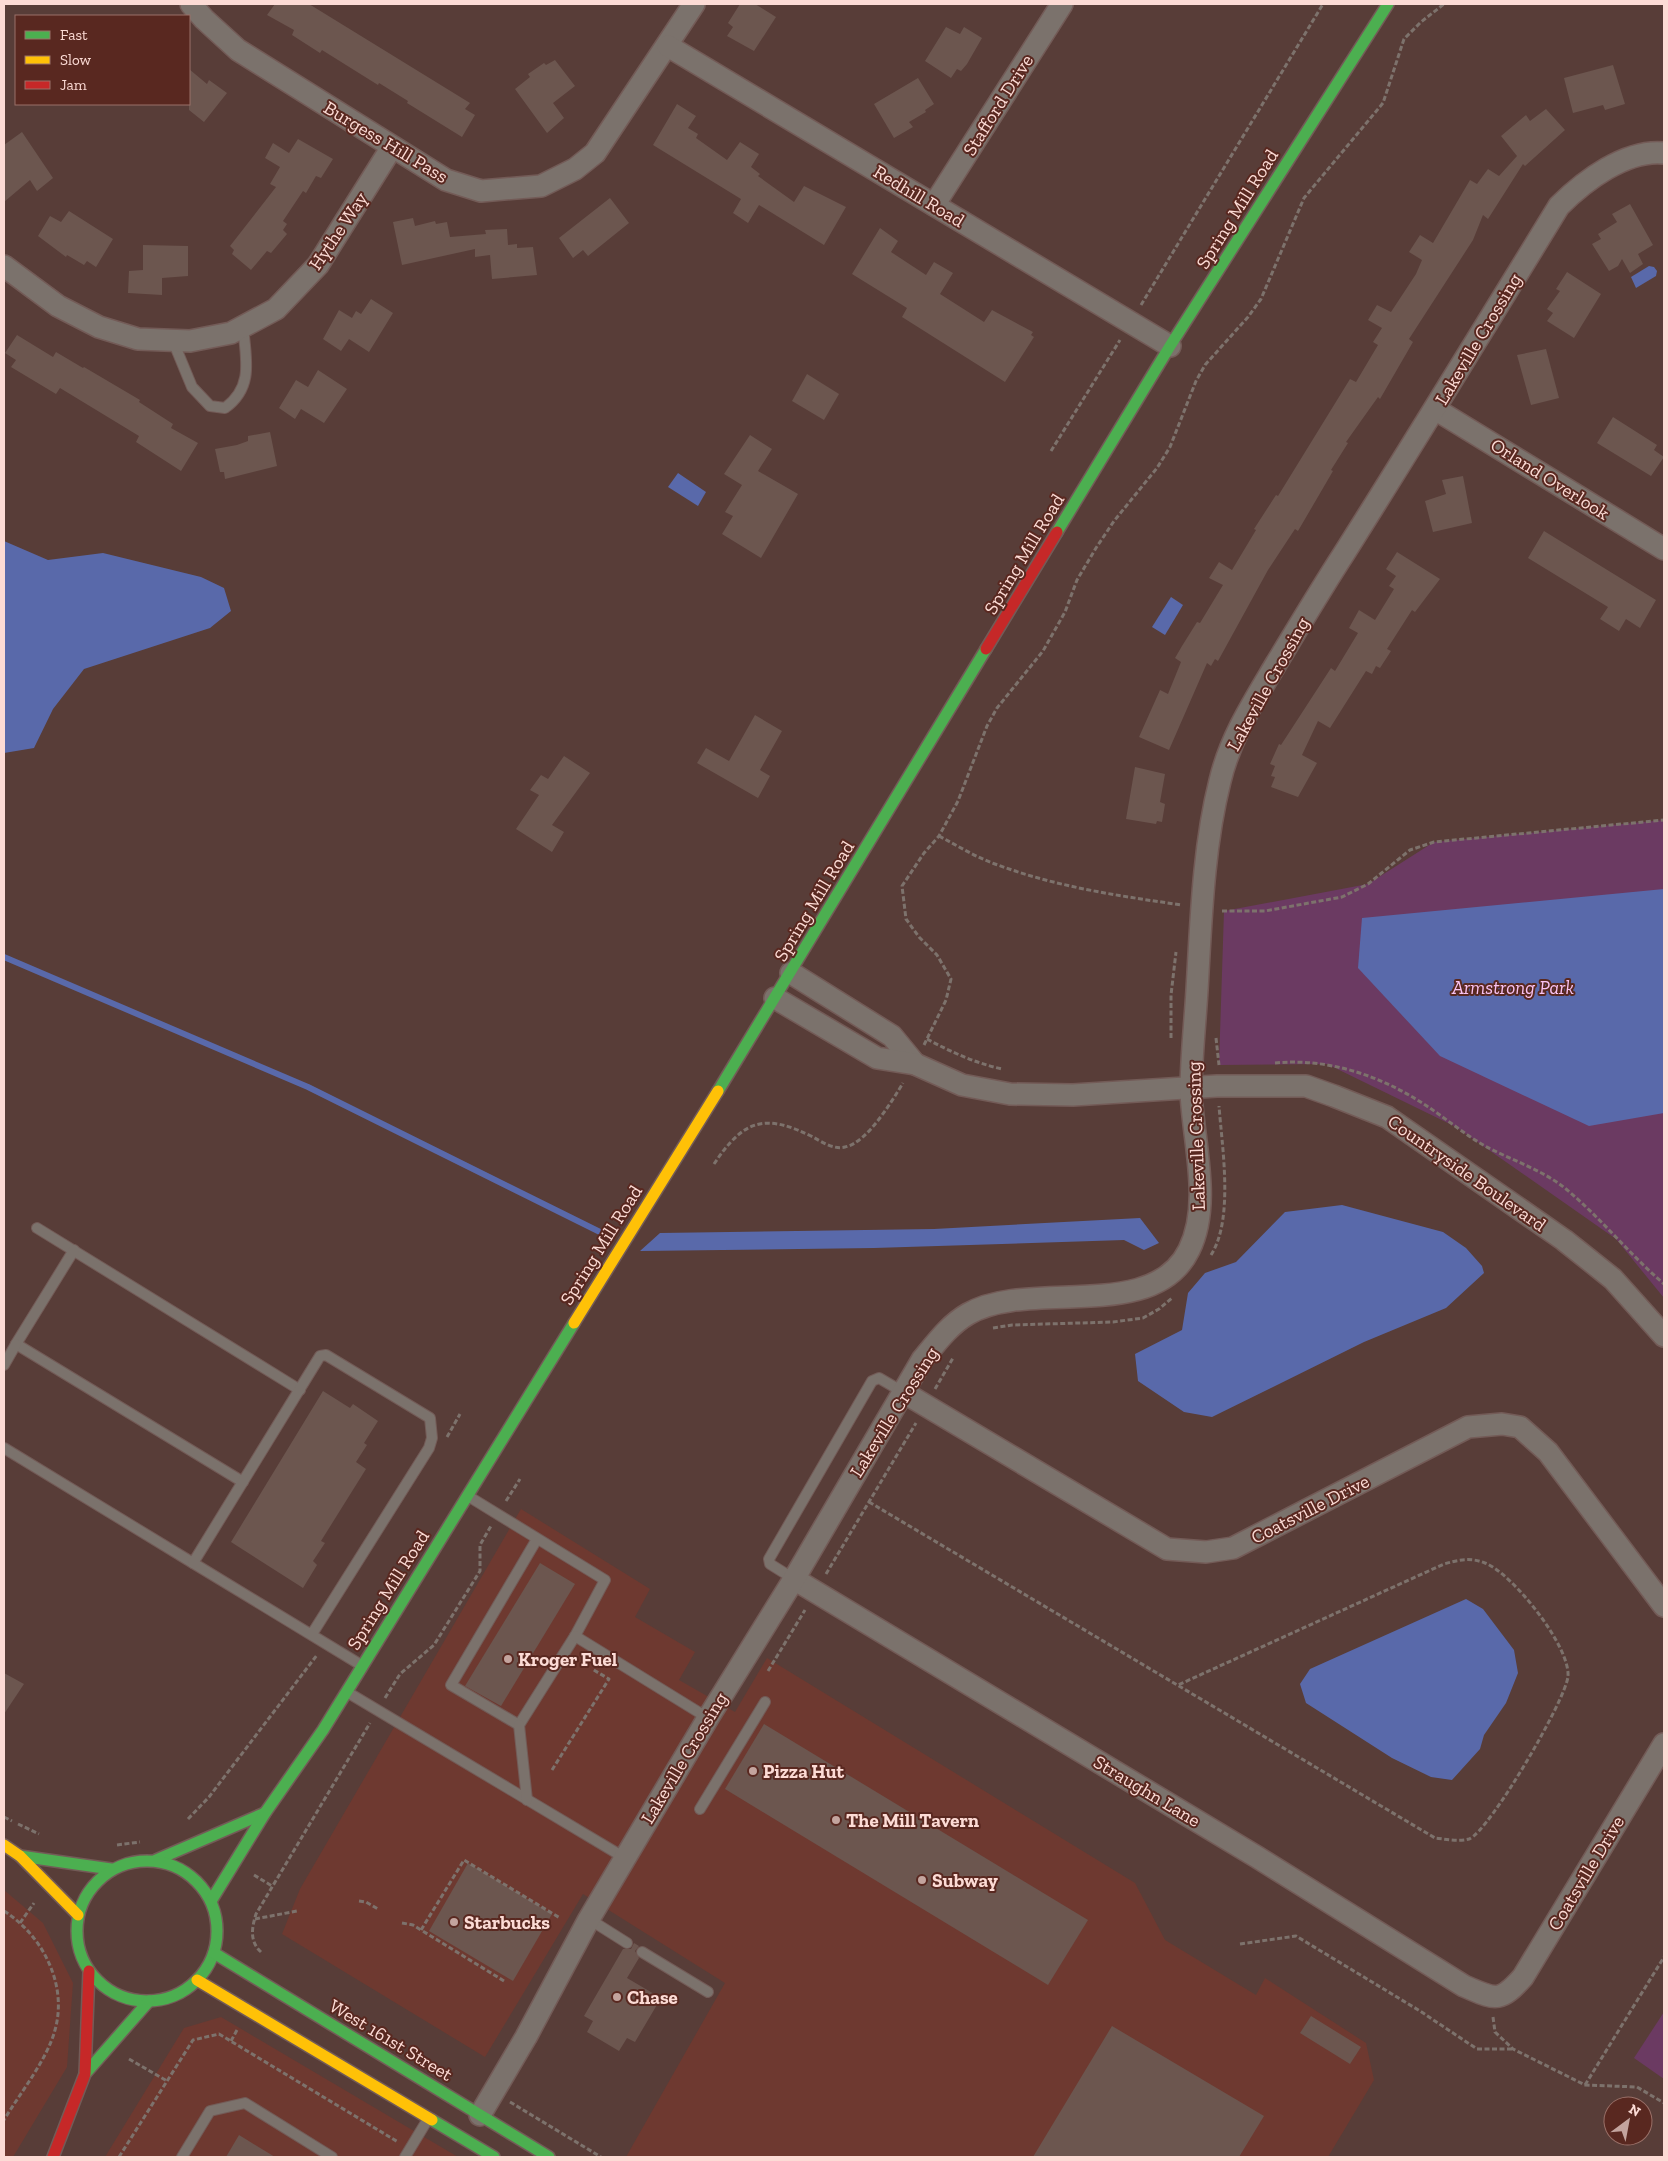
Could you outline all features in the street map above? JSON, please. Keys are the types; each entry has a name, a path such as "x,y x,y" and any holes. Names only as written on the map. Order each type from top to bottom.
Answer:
{"street":[{"name":"Burgess Hill Pass","path":"191,4 204,19 238,50 446,180 481,191 541,186 575,169 594,153 668,46 694,4"},
{"name":"Stafford Drive","path":"934,205 1062,4"},
{"name":"Spring Mill Road","path":"211,1901 265,1813 346,1692 775,998 1170,346 1388,4"},
{"name":"Redhill Road","path":"668,46 1170,346"},
{"name":"Hythe Way","path":"4,266 58,306 99,327 138,339 190,341 231,333 276,309 318,266 392,147"},
{"name":"Lakeville Crossing","path":"480,2115 589,1919 708,1718 794,1578 922,1360 947,1330 970,1313 996,1304 1029,1298 1110,1294 1150,1286 1174,1271 1189,1250 1201,1213 1191,1090 1192,906 1219,782 1241,724 1313,603 1435,409 1559,206 1574,191 1598,173 1630,158 1664,153"},
{"name":"Orland Overlook","path":"1435,409 1664,549"},
{"path":"790,973 892,1036 915,1064"},
{"name":"Countryside Boulevard","path":"775,998 877,1058 915,1064 962,1085 1010,1094 1073,1095 1191,1090 1217,1086 1306,1086 1388,1117 1564,1240 1613,1279 1664,1336"},
{"name":"Coatsville Drive","path":"903,1392 1166,1549 1206,1552 1233,1548 1468,1427 1502,1424 1520,1427 1548,1452 1664,1606"},
{"name":"Straughn Lane","path":"794,1578 1257,1857 1464,1986 1497,1997"},
{"name":"Coatsville Drive","path":"1497,1997 1523,1977 1664,1744"},
{"path":"156,1860 179,1868 198,1882 211,1901 217,1927 214,1952 207,1968 192,1986 172,1997 149,2001 126,1998 105,1988 89,1971 80,1954 76,1935 78,1916 84,1897 96,1882 111,1869 133,1861 156,1860 265,1813"},
{"path":"4,1845 20,1856 78,1916"},
{"path":"20,1856 111,1869"},
{"name":"West 161st Street","path":"214,1952 549,2157"},
{"path":"53,2157 85,2074 89,1971"},
{"path":"197,1980 494,2157"},
{"path":"85,2074 149,2001"}],"lane":[{"path":"172,340 192,387 210,406 225,408 236,400 245,386 246,359 243,327"},
{"path":"37,1228 300,1390"},
{"path":"4,1366 74,1250"},
{"path":"16,1344 243,1482"},
{"path":"193,1563 320,1356 326,1355 430,1418 432,1438 429,1448 312,1634"},
{"path":"794,1578 770,1564 768,1559 852,1415 872,1381 879,1378 903,1392"},
{"path":"4,1448 362,1665"},
{"path":"467,1496 606,1580 575,1636 519,1725 527,1800"},
{"path":"519,1725 452,1685 537,1539"},
{"path":"575,1636 708,1718"},
{"path":"346,1692 625,1858"},
{"path":"700,1810 765,1702"},
{"path":"589,1919 627,1943"},
{"path":"642,1952 708,1992"},
{"path":"182,2157 210,2111 245,2103 332,2157"},
{"path":"405,2157 429,2118"}],"path":[{"path":"1051,452 1323,4"},
{"path":"714,1164 730,1140 755,1125 770,1122 792,1127 829,1146 844,1148 856,1143 870,1130 915,1064 946,1000 951,979 937,955 919,937 906,919 902,886 924,853 939,836 958,801 987,726 997,708 1044,651 1065,612 1077,580 1096,548 1170,448 1196,381 1205,365 1248,317 1261,299 1304,198 1383,104 1404,39 1421,22 1444,4"},
{"path":"939,836 995,864 1033,877 1085,890 1224,911 1265,911 1342,897 1368,884 1410,850 1434,842 1664,820"},
{"path":"1180,914 1192,906"},
{"path":"1170,1043 1176,950"},
{"path":"927,1039 968,1059 1007,1070"},
{"path":"1269,1064 1298,1061 1327,1064 1374,1078 1418,1100 1485,1146 1564,1187 1586,1205 1637,1261 1664,1284"},
{"path":"1210,1257 1220,1232 1225,1205 1217,1086 1214,1070 1218,1065 1225,1067"},
{"path":"984,1331 1012,1324 1113,1322 1142,1318 1159,1309 1177,1294"},
{"path":"768,1671 954,1355"},
{"path":"446,1440 460,1414"},
{"path":"263,1954 254,1941 252,1927 263,1900 400,1674 434,1645 480,1571 480,1545 520,1479"},
{"path":"869,1502 1434,1838 1469,1839 1482,1829 1497,1810 1563,1697 1568,1674 1563,1652 1537,1614 1509,1580 1486,1563 1461,1559 1444,1564 1178,1685"},
{"path":"185,1823 209,1797 310,1665 325,1642"},
{"path":"552,1770 609,1679 592,1669"},
{"path":"4,1817 40,1834"},
{"path":"116,1845 143,1841"},
{"path":"421,1930 464,1860 560,1918"},
{"path":"359,1901 366,1902 378,1909"},
{"path":"4,1911 26,1928 41,1946 52,1969 58,2010 56,2029 46,2052 4,2120"},
{"path":"255,1919 297,1911"},
{"path":"402,1923 413,1925 504,1981"},
{"path":"1240,1944 1296,1936 1420,2011 1477,2049 1512,2048"},
{"path":"1585,2085 1664,1957"},
{"path":"1497,1997 1495,2032 1512,2048 1585,2085 1637,2086 1664,2103"},
{"path":"493,2093 602,2157"}],"shaded area":[{"path":"521,1509 650,1589 635,1617 695,1652 679,1680 735,1712 767,1658 1135,1883 1165,1940 1256,1995 1265,1978 1366,2043 1374,2080 1328,2157 626,2157 725,1983 583,1894 485,2057 282,1934 300,1889"},
{"path":"4,1890 43,1923 73,1983 67,2067 13,2157 4,2157"},
{"path":"221,2017 458,2157 105,2157 184,2028"}],"green space":[{"name":"Armstrong Park","path":"1664,820 1664,1298 1616,1239 1456,1127 1327,1064 1219,1065 1224,911 1368,884 1434,842"},
{"path":"1664,2012 1664,2079 1634,2058"}],"water":[{"path":"1649,266 1654,267 1657,271 1656,276 1636,288 1631,277"},
{"path":"678,473 706,492 698,506 668,487"},
{"path":"4,541 48,560 103,553 201,577 224,588 231,611 210,628 84,669 53,709 34,748 4,753"},
{"path":"1171,597 1183,605 1165,635 1152,627"},
{"path":"1664,889 1664,1113 1589,1126 1440,1056 1358,968 1362,918"},
{"path":"1342,1205 1443,1232 1466,1248 1482,1266 1484,1273 1446,1308 1364,1342 1212,1417 1184,1412 1138,1381 1135,1354 1182,1330 1188,1293 1205,1273 1236,1262 1285,1212"},
{"path":"1140,1218 1159,1243 1144,1250 1124,1240 874,1248 640,1251 660,1233 934,1229"},
{"path":"1466,1599 1483,1609 1514,1650 1518,1673 1506,1703 1484,1735 1480,1749 1452,1780 1431,1777 1392,1758 1306,1703 1300,1684 1310,1669"}],"building":[{"path":"275,4 309,4 470,103 465,109 475,115 462,137 379,83 378,85 322,50 320,53 292,35 294,30 267,15"},
{"path":"740,4 755,4 776,17 754,51 727,36 733,27 728,23"},
{"path":"946,27 960,34 964,27 982,38 967,64 961,71 957,69 951,78 925,61"},
{"path":"555,60 575,86 553,103 564,118 547,133 515,89 530,77 528,74 544,63 546,65"},
{"path":"1613,65 1625,104 1605,110 1603,105 1573,113 1564,78"},
{"path":"190,70 207,84 209,80 227,93 204,122 189,110"},
{"path":"918,78 934,104 925,110 926,112 909,122 913,127 894,138 874,104"},
{"path":"677,104 696,116 688,128 698,134 696,138 727,160 740,142 759,154 751,167 760,174 758,176 794,202 804,186 846,207 824,245 759,205 748,223 733,213 741,199 653,145"},
{"path":"1546,109 1565,130 1525,166 1523,164 1488,219 1483,215 1473,240 1409,339 1413,342 1380,399 1378,397 1346,442 1348,443 1331,470 1333,471 1298,531 1295,529 1268,570 1218,661 1215,659 1211,666 1207,663 1169,750 1139,737 1160,690 1168,694 1181,662 1175,658 1197,622 1200,623 1223,585 1209,578 1219,562 1232,570 1256,530 1254,529 1276,495 1278,496 1350,379 1356,382 1378,345 1373,342 1382,328 1368,320 1377,305 1391,312 1416,274 1422,260 1409,252 1420,235 1433,243 1470,180 1477,184 1488,169 1499,176 1517,156 1501,136 1526,115 1530,121"},
{"path":"22,132 53,178 37,191 30,180 4,202 4,145"},
{"path":"298,139 333,159 321,178 316,176 306,193 303,191 283,221 287,224 283,230 287,234 271,253 267,251 251,270 232,254 234,250 230,246 276,187 270,184 280,167 265,158 273,143 289,153"},
{"path":"610,198 629,223 588,256 583,250 573,258 559,238"},
{"path":"1630,204 1653,245 1638,254 1643,264 1630,273 1622,259 1618,266 1609,271 1592,244 1601,239 1598,234 1617,222 1612,214"},
{"path":"69,211 113,239 96,267 87,261 84,265 67,255 66,257 38,236 50,216 61,222"},
{"path":"413,218 415,226 435,221 436,224 447,222 450,237 486,234 485,230 507,229 508,245 517,244 517,248 533,247 537,275 492,279 490,255 475,257 475,249 402,265 393,222"},
{"path":"880,228 898,241 891,252 926,275 934,262 953,273 940,294 984,322 992,310 1033,332 1031,335 1034,337 1005,382 902,317 907,308 852,274"},
{"path":"143,245 188,246 188,276 162,278 162,295 128,293 129,271 143,270"},
{"path":"1567,272 1601,294 1574,338 1547,321 1553,313 1547,309 1560,291 1556,289"},
{"path":"371,299 393,313 369,352 349,339 341,351 323,339 339,310 352,318 356,311 361,314"},
{"path":"17,335 53,357 56,352 140,400 139,402 173,424 171,428 198,443 181,471 136,442 139,436 60,388 56,394 11,367 16,360 5,353"},
{"path":"1546,349 1559,398 1531,405 1517,355"},
{"path":"318,370 347,389 324,423 301,409 295,419 279,408 296,380 308,387"},
{"path":"807,374 839,394 824,420 792,401"},
{"path":"1613,417 1657,445 1654,450 1664,457 1651,476 1597,443"},
{"path":"270,432 277,466 225,479 224,472 220,472 215,449 248,441 248,436"},
{"path":"750,435 772,449 758,471 798,494 761,558 722,534 733,516 725,512 742,485 724,474"},
{"path":"1463,476 1472,523 1433,532 1425,501 1446,494 1442,480"},
{"path":"1544,531 1656,600 1640,628 1626,619 1619,631 1600,619 1608,607 1528,558"},
{"path":"1397,552 1440,579 1415,612 1412,610 1387,649 1391,651 1380,668 1376,666 1372,674 1366,671 1330,728 1318,721 1302,755 1317,763 1298,797 1271,787 1275,777 1271,776 1275,766 1270,764 1279,744 1281,745 1331,668 1335,671 1358,633 1349,628 1359,610 1375,620 1394,589 1389,586 1396,576 1386,569"},
{"path":"755,715 782,731 760,770 770,776 758,798 697,763 706,748 729,761"},
{"path":"564,756 590,773 552,825 564,832 552,852 516,829 539,795 530,790 541,775 548,779"},
{"path":"1135,767 1165,774 1160,802 1165,804 1162,822 1157,821 1156,824 1126,819"},
{"path":"323,1391 350,1408 353,1404 378,1421 364,1443 367,1445 356,1462 366,1469 321,1541 325,1543 313,1561 317,1565 303,1588 231,1542"},
{"path":"540,1563 575,1584 501,1706 465,1686"},
{"path":"4,1673 24,1684 4,1714"},
{"path":"764,1724 1088,1920 1048,1985 725,1789"},
{"path":"468,1863 552,1914 513,1981 429,1931"},
{"path":"634,1943 639,1946 635,1951 639,1958 627,1978 661,1998 635,2042 627,2038 619,2051 587,2032 593,2021 584,2016 623,1949 631,1949"},
{"path":"1311,2016 1361,2047 1350,2064 1300,2033"},
{"path":"1112,2026 1264,2116 1239,2157 1033,2157"},
{"path":"239,2135 275,2157 226,2157"}],"waterway":[{"path":"4,957 308,1087 600,1232"}],"traffic: fast":[{"path":"1057,532 1170,346 1388,4"},
{"path":"718,1091 986,649"},
{"path":"211,1901 265,1813 323,1730 574,1323"},
{"path":"156,1860 265,1813"},
{"path":"20,1856 111,1869"},
{"path":"147,1861 161,1862 174,1866 197,1881 212,1904 216,1917 217,1931 216,1945 212,1958 197,1981 174,1996 161,2000 147,2001 133,2000 120,1996 97,1981 82,1958 78,1945 77,1931 78,1917 82,1904 97,1881 120,1866 133,1862 147,1861"},
{"path":"214,1953 549,2157"},
{"path":"85,2074 149,2001"},
{"path":"432,2120 494,2157"}],"traffic: slow":[{"path":"574,1323 718,1091"},
{"path":"4,1845 20,1856 78,1915"},
{"path":"197,1980 432,2120"}],"traffic: jam":[{"path":"986,649 1057,532"},
{"path":"53,2157 85,2074 89,1971"}],"place":[{"name":"Kroger Fuel","path":"508,1659"},
{"name":"Pizza Hut","path":"753,1771"},
{"name":"The Mill Tavern","path":"836,1820"},
{"name":"Subway","path":"922,1880"},
{"name":"Starbucks","path":"454,1922"},
{"name":"Chase","path":"617,1997"}]}
